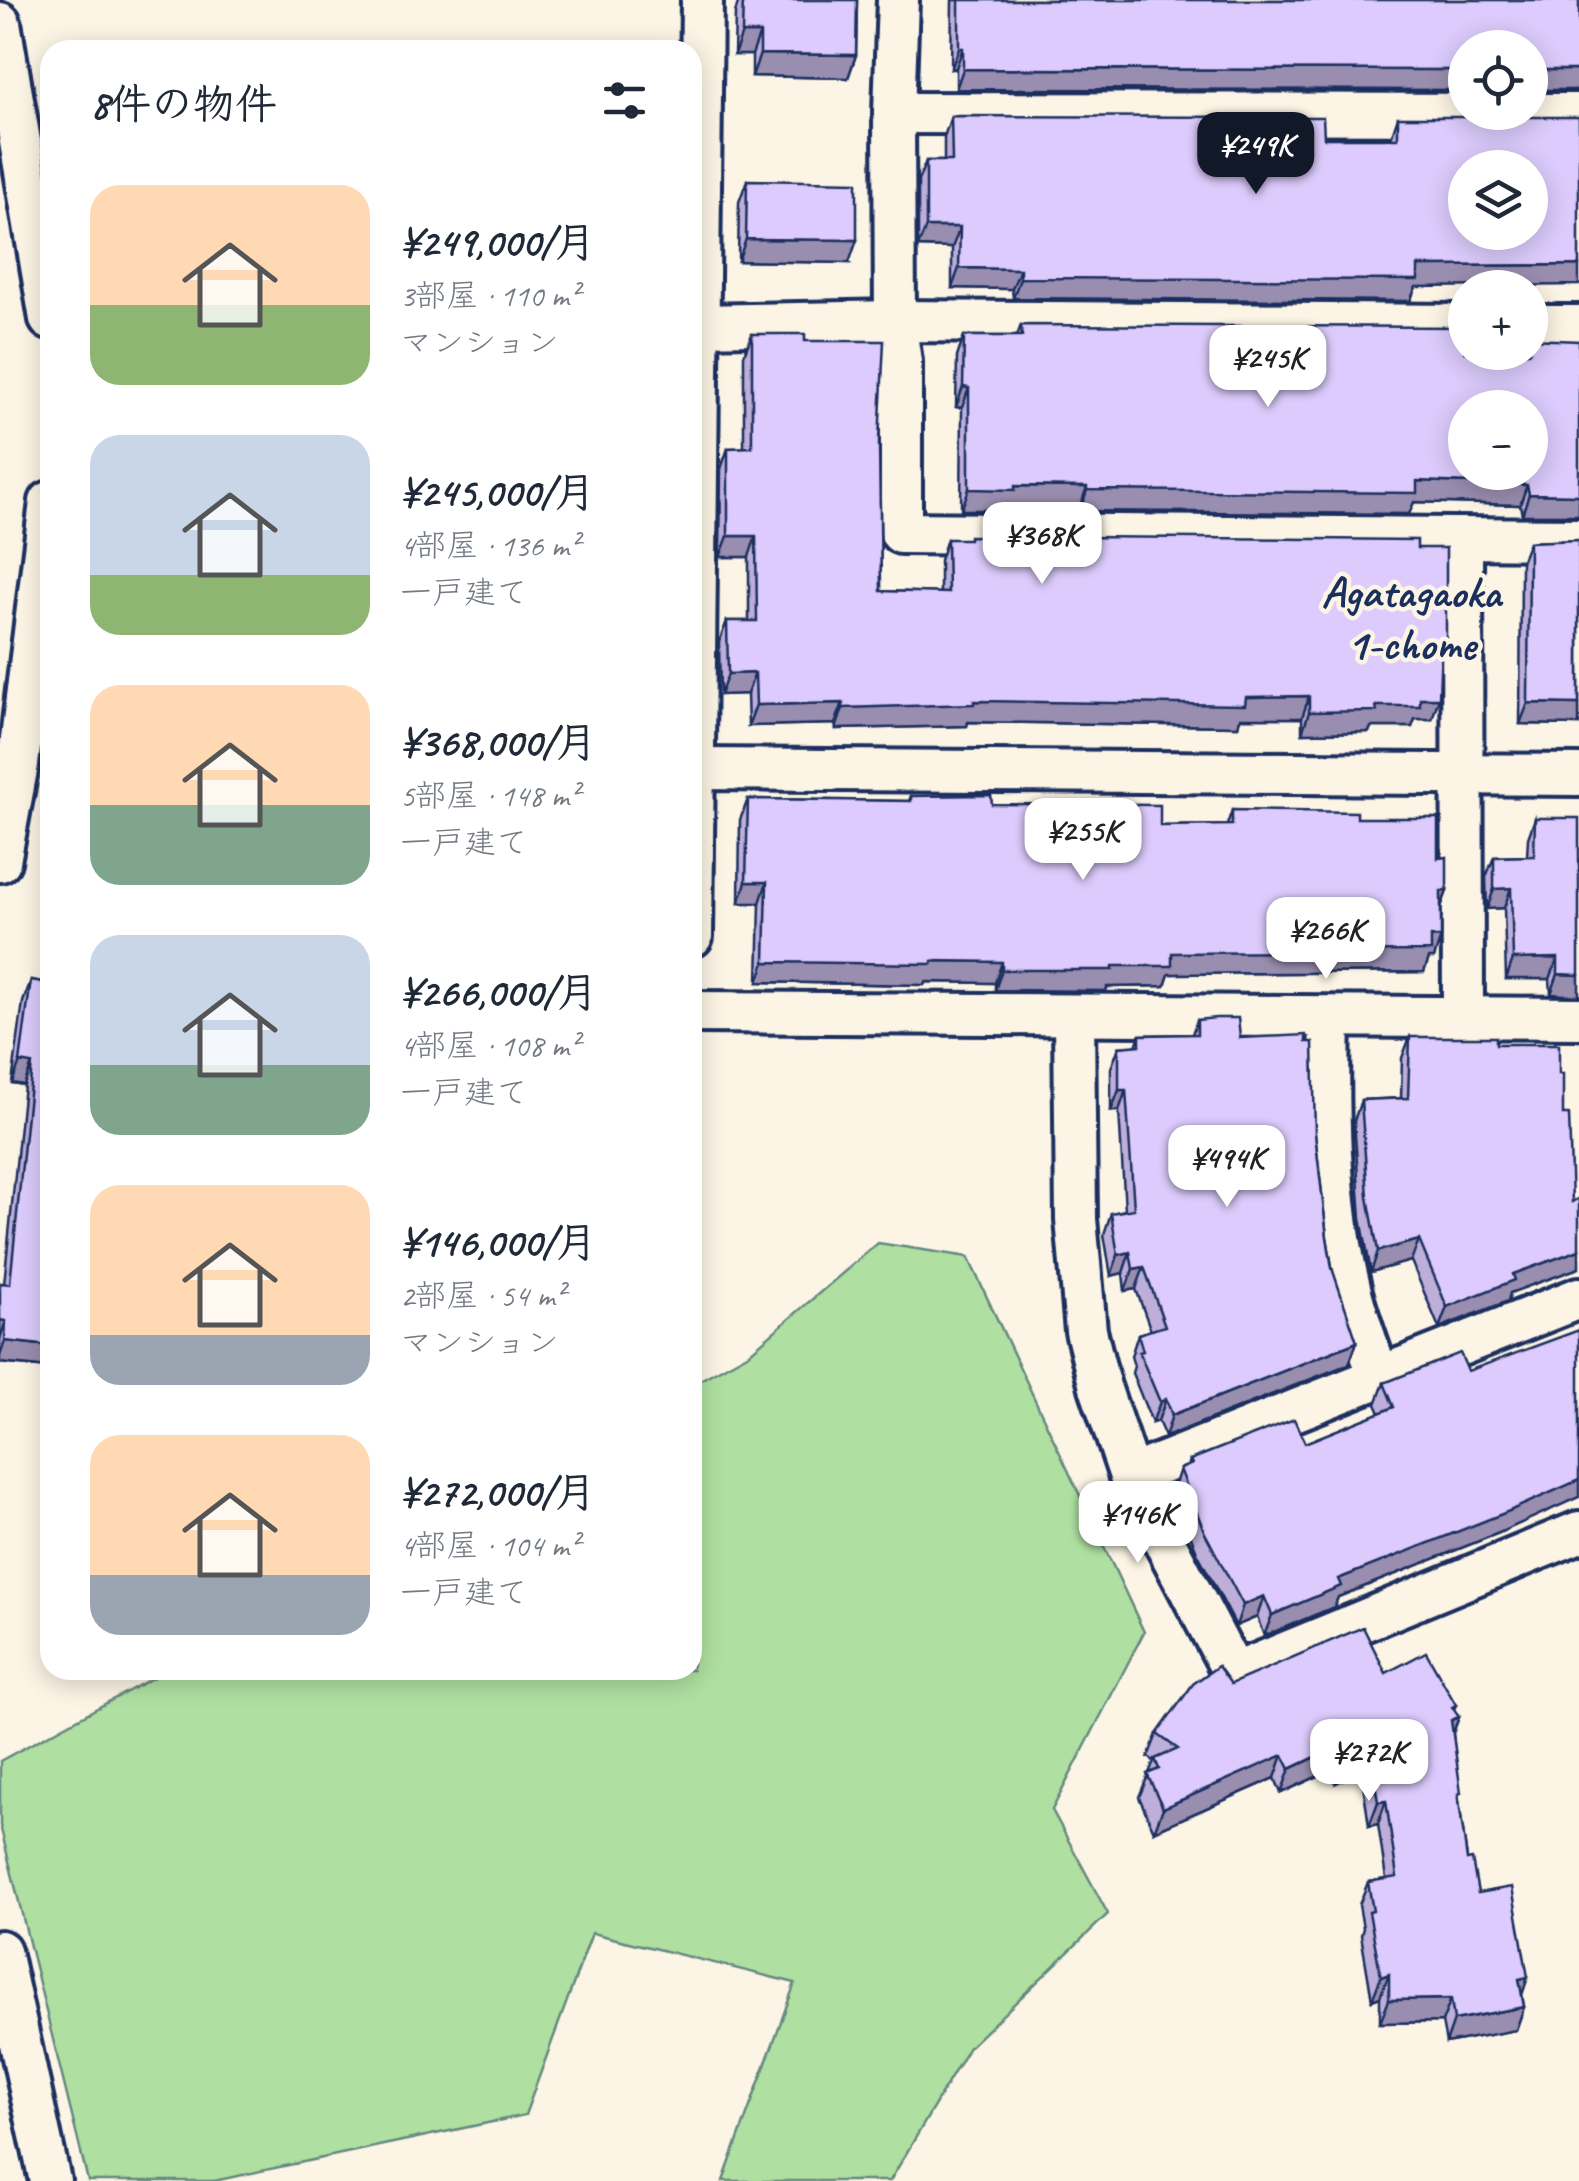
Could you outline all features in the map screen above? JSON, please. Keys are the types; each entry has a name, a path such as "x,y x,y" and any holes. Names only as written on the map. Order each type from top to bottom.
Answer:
{"street":[{"path":"702,0 702,40"},
{"path":"898,0 895,321 902,362 901,533 1579,539"},
{"path":"0,23 40,260"},
{"path":"894,113 1579,114"},
{"path":"702,326 895,321 1448,325"},
{"path":"1548,326 1579,326"},
{"path":"1462,538 1464,1018"},
{"path":"0,861 34,764 40,666"},
{"path":"702,770 1579,774"},
{"path":"702,1012 1579,1018"},
{"path":"1074,1017 1076,1220 1086,1331 1130,1476 1234,1674 1579,1532"},
{"path":"1330,1017 1329,1107 1337,1223 1350,1290 1379,1377"},
{"path":"1130,1476 1579,1298"},
{"path":"0,1951 50,2181"}],"green space":[{"path":"878,1243 968,1257 1144,1632 1052,1810 1108,1914 969,2047 890,2181 723,2181 795,1983 592,1933 525,2115 214,2181 88,2181 0,1825 0,1761 149,1680 702,1680 702,1379 749,1353"}],"building":[{"path":"743,0 857,0 856,55 760,54 760,33 742,33"},
{"path":"959,0 1579,0 1579,70 1548,70 1548,30 1448,30 1448,70 963,69 963,48 959,48"},
{"path":"951,116 1323,117 1324,138 1398,138 1398,117 1448,117 1448,130 1548,130 1548,117 1579,117 1579,265 1418,266 1418,280 1020,278 1020,269 959,268 960,227 926,227 926,161 952,161"},
{"path":"747,180 857,182 857,240 746,239"},
{"path":"1021,325 1448,327 1448,370 1548,370 1548,340 1579,341 1579,495 1529,494 1528,490 1548,490 1548,390 1448,390 1448,482 1417,481 1417,493 1015,486 1015,490 969,489 969,388 963,387 964,336 1022,336"},
{"path":"752,334 805,334 805,341 884,341 879,441 881,591 948,593 947,539 969,536 1015,537 1015,552 1087,554 1087,537 1417,540 1417,548 1446,548 1446,645 1441,645 1439,698 1420,698 1420,706 1376,706 1377,711 1309,712 1309,696 1246,697 1245,705 974,701 843,708 843,703 756,705 755,673 728,674 727,621 757,621 756,536 728,536 728,448 752,447"},
{"path":"1579,540 1579,704 1528,703 1529,542"},
{"path":"991,795 992,804 1160,805 1160,826 1232,825 1232,810 1357,812 1357,818 1438,818 1438,858 1447,857 1447,891 1441,891 1441,937 1431,937 1431,951 1172,953 1172,966 1113,966 1113,970 1002,970 1002,962 765,962 767,882 746,882 748,799 911,801 911,796"},
{"path":"1535,818 1579,818 1579,975 1558,974 1558,958 1513,959 1511,888 1494,889 1494,857 1534,856"},
{"path":"31,980 40,982 40,1345 5,1341 6,1321 0,1320 0,1283 10,1284 32,1064 20,1062"},
{"path":"1238,1018 1240,1038 1306,1035 1306,1042 1313,1042 1315,1134 1327,1237 1332,1268 1357,1342 1172,1415 1166,1399 1160,1402 1139,1352 1143,1351 1138,1334 1165,1326 1144,1267 1133,1269 1130,1252 1118,1255 1111,1213 1134,1209 1126,1090 1119,1090 1119,1047 1140,1045 1140,1035 1197,1034 1197,1020"},
{"path":"1410,1037 1496,1037 1496,1044 1559,1044 1563,1115 1569,1115 1572,1202 1579,1198 1579,1250 1513,1274 1515,1280 1447,1307 1419,1240 1378,1251 1368,1197 1361,1100 1408,1098"},
{"path":"1579,1330 1579,1480 1338,1579 1341,1586 1272,1615 1264,1596 1243,1605 1204,1531 1180,1469 1192,1464 1190,1460 1294,1419 1305,1443 1394,1407 1384,1383 1460,1353 1468,1371"},
{"path":"1363,1627 1386,1673 1426,1652 1456,1705 1452,1707 1459,1717 1451,1720 1467,1860 1472,1859 1478,1893 1512,1887 1528,1977 1519,1979 1524,2007 1454,2020 1451,1999 1389,2000 1389,1974 1381,1977 1369,1912 1373,1911 1368,1882 1397,1877 1386,1801 1378,1802 1369,1747 1344,1760 1337,1747 1290,1769 1283,1755 1163,1808 1147,1774 1159,1769 1155,1759 1178,1749 1157,1734 1193,1684 1218,1666 1231,1684"}],"district":[{"name":"Agatagaoka 1-chome","path":"1411,617"}]}
